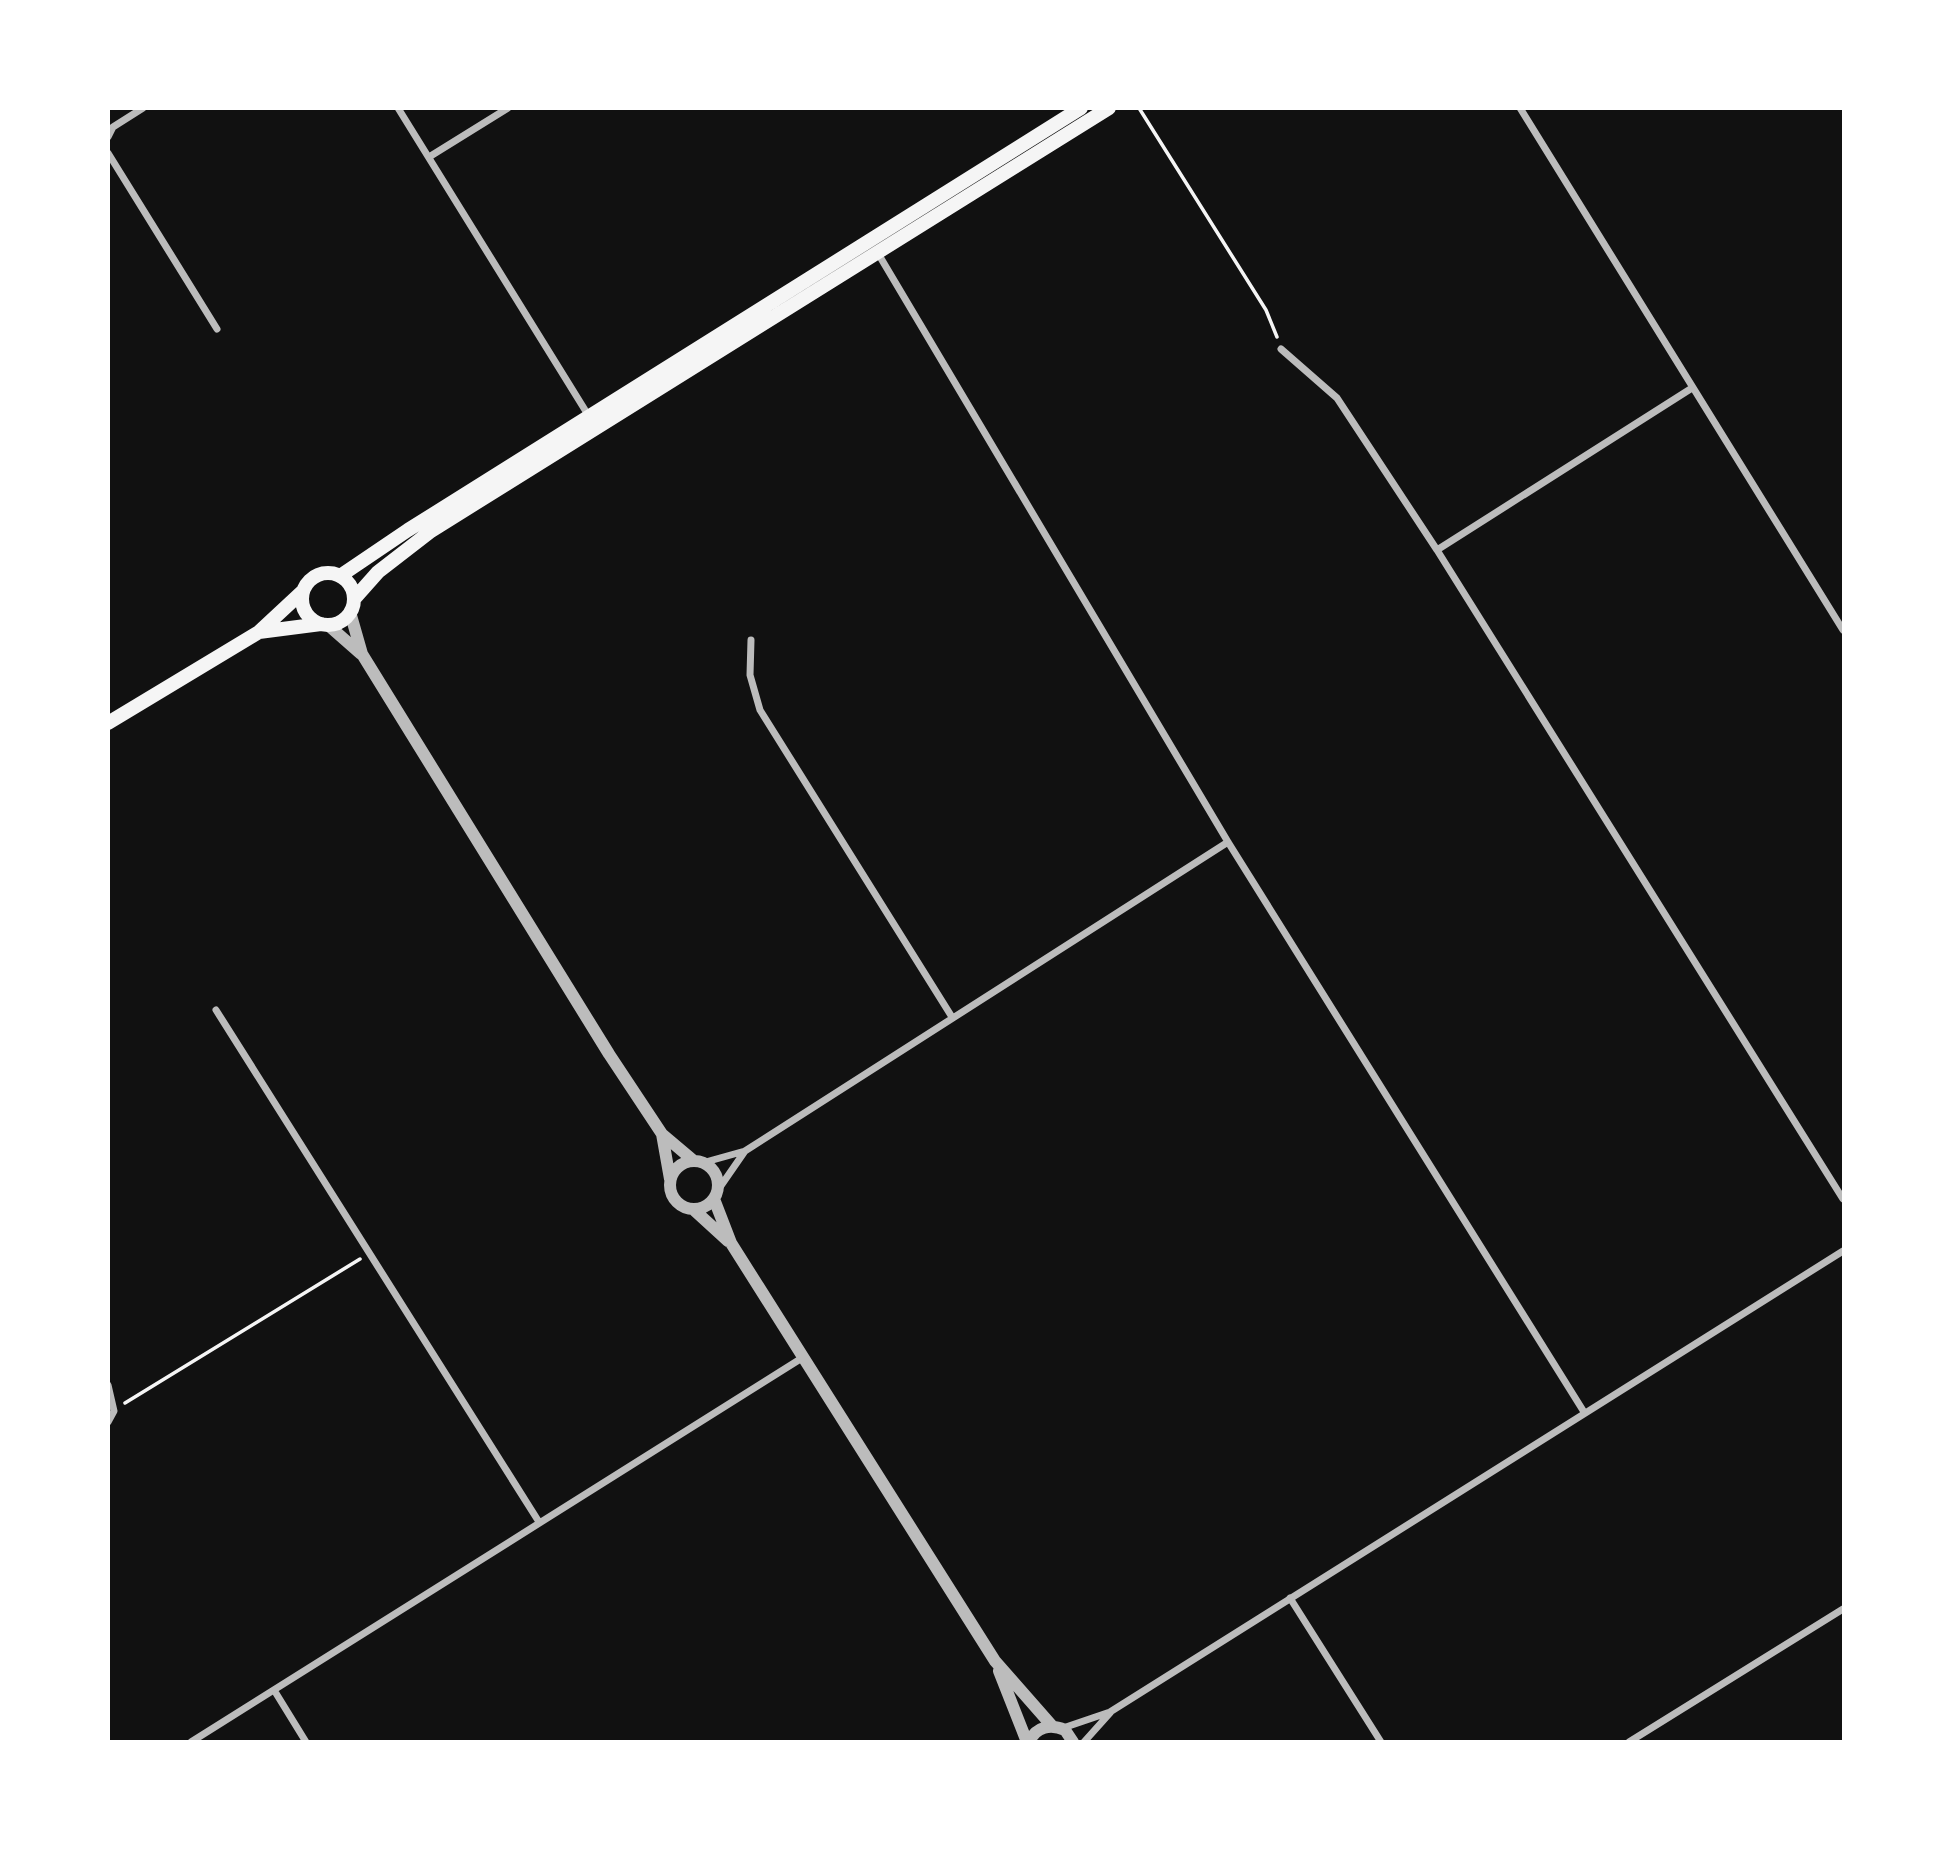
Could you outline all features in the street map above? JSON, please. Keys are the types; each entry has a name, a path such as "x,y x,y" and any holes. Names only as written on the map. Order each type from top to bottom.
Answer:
{"main road":[{"path":"874,247 1081,108"},
{"path":"108,723 259,632 317,575 340,576 408,530 592,422 874,247 1109,108"},
{"path":"259,632 341,621 378,572 431,530 592,422"},
{"path":"340,576 350,586 352,605"},
{"path":"302,592 303,608 307,615 324,625"}],"street":[{"path":"108,137 113,127 143,108"},
{"path":"398,108 592,422"},
{"path":"429,157 508,108"},
{"path":"1520,108 1843,630"},
{"path":"108,153 217,329"},
{"path":"874,247 1228,842 1584,1412"},
{"path":"1281,349 1338,398 1437,551 1843,1199"},
{"path":"1437,551 1692,388"},
{"path":"352,605 362,654 662,1134 714,1171 716,1194 731,1243 995,1661 1028,1741 1039,1730 1057,1728 1110,1713"},
{"path":"324,625 362,654"},
{"path":"751,640 750,675 760,710 952,1017"},
{"path":"670,1180 681,1164 745,1151 1228,842"},
{"path":"216,1010 539,1522"},
{"path":"662,1134 673,1198 680,1205 692,1209 731,1243"},
{"path":"692,1209 708,1205 745,1151"},
{"path":"1084,1741 1110,1713 1843,1251"},
{"path":"191,1741 802,1358"},
{"path":"108,1385 114,1410 108,1422"},
{"path":"1290,1598 1381,1741"},
{"path":"1629,1741 1843,1609"},
{"path":"995,1661 1057,1728 1073,1741"},
{"path":"274,1690 306,1741"}],"path":[{"path":"1139,108 1266,310 1281,349"},
{"path":"114,1410 371,1252"}]}
